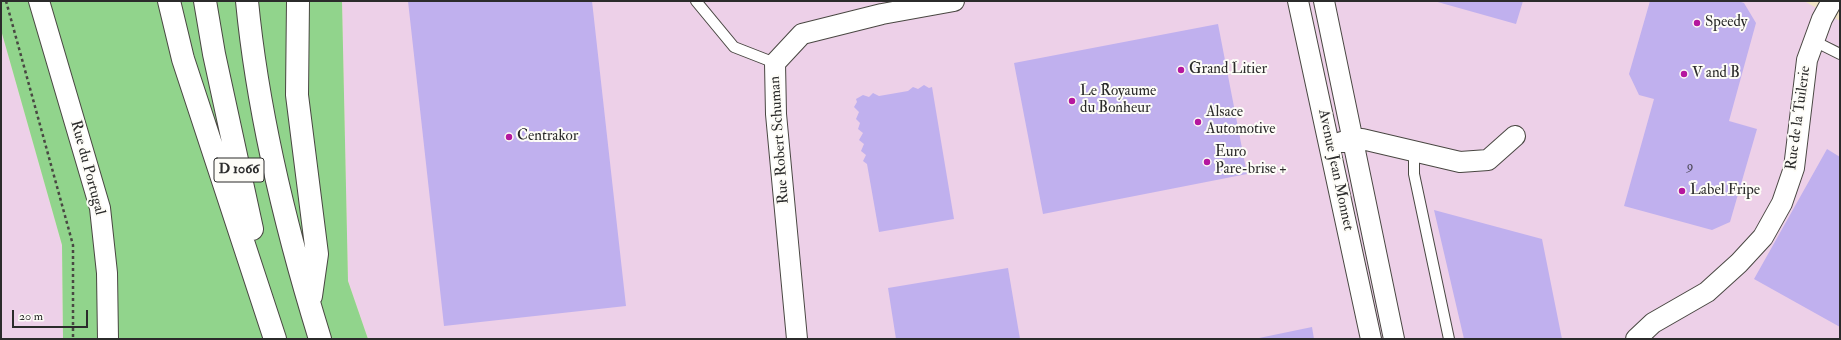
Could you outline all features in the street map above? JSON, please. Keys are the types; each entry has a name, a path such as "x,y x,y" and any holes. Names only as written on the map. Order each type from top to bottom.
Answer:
{"highway":[{"path":"169,1 183,60 276,339"},
{"name":"D 1066","path":"205,1 214,54 276,339"},
{"name":"D 1066","path":"247,1 251,42 278,188 320,339"},
{"path":"298,1 297,95 317,254 310,306"}],"street":[{"name":"Rue du Portugal","path":"39,1 100,208 107,273 108,339"},
{"name":"Rue Robert Schuman","path":"797,339 776,114 774,63 802,34 882,14 954,1"},
{"name":"Avenue Jean Monnet","path":"1298,1 1371,339"},
{"name":"Avenue Jean Monnet","path":"1324,1 1394,339"},
{"name":"Rue de la Tuilerie","path":"1636,339 1653,322 1707,292 1739,263 1762,237 1782,203 1794,168 1807,60 1822,19 1832,1"},
{"path":"1330,144 1362,139 1460,162 1488,160 1515,136"}],"lane":[{"path":"696,1 734,47 774,63"},
{"path":"1814,41 1840,54"},
{"path":"1414,151 1414,174 1449,339"}],"path":[{"path":"6,1 73,244 73,339"}],"shaded area":[{"path":"342,1 1804,1 1840,21 1840,339 368,339 348,281"},
{"path":"1,30 62,245 63,339 1,339"}],"green space":[{"path":"1,1 342,1 348,281 368,339 63,339 62,245 1,30"}],"building":[{"path":"408,1 592,1 626,306 444,326"},
{"path":"1434,1 1523,1 1516,24"},
{"path":"1650,1 1738,1 1744,3 1756,23 1729,121 1757,129 1730,222 1712,230 1624,206 1654,99 1639,95 1629,74"},
{"path":"1218,24 1247,174 1043,214 1014,63"},
{"path":"924,85 929,88 932,87 954,219 879,232 867,164 863,161 866,155 861,151 864,144 859,140 863,133 858,129 860,123 856,119 859,112 854,107 857,102 856,99 863,95 869,97 873,93 879,96 908,91 913,87 918,89"},
{"path":"1827,149 1840,157 1840,327 1754,279"},
{"path":"1434,210 1542,239 1562,339 1464,339"},
{"path":"1008,268 1020,339 896,339 888,288"},
{"path":"1312,327 1314,339 1259,339 1259,338"}],"place":[{"name":"Speedy","path":"1697,23"},
{"name":"Grand Litier","path":"1181,70"},
{"name":"V and B","path":"1684,74"},
{"name":"Le Royaume du Bonheur","path":"1072,101"},
{"name":"Alsace Automotive","path":"1198,122"},
{"name":"Centrakor","path":"509,137"},
{"name":"Euro Pare-brise +","path":"1207,162"},
{"name":"Label Fripe","path":"1682,191"}]}
